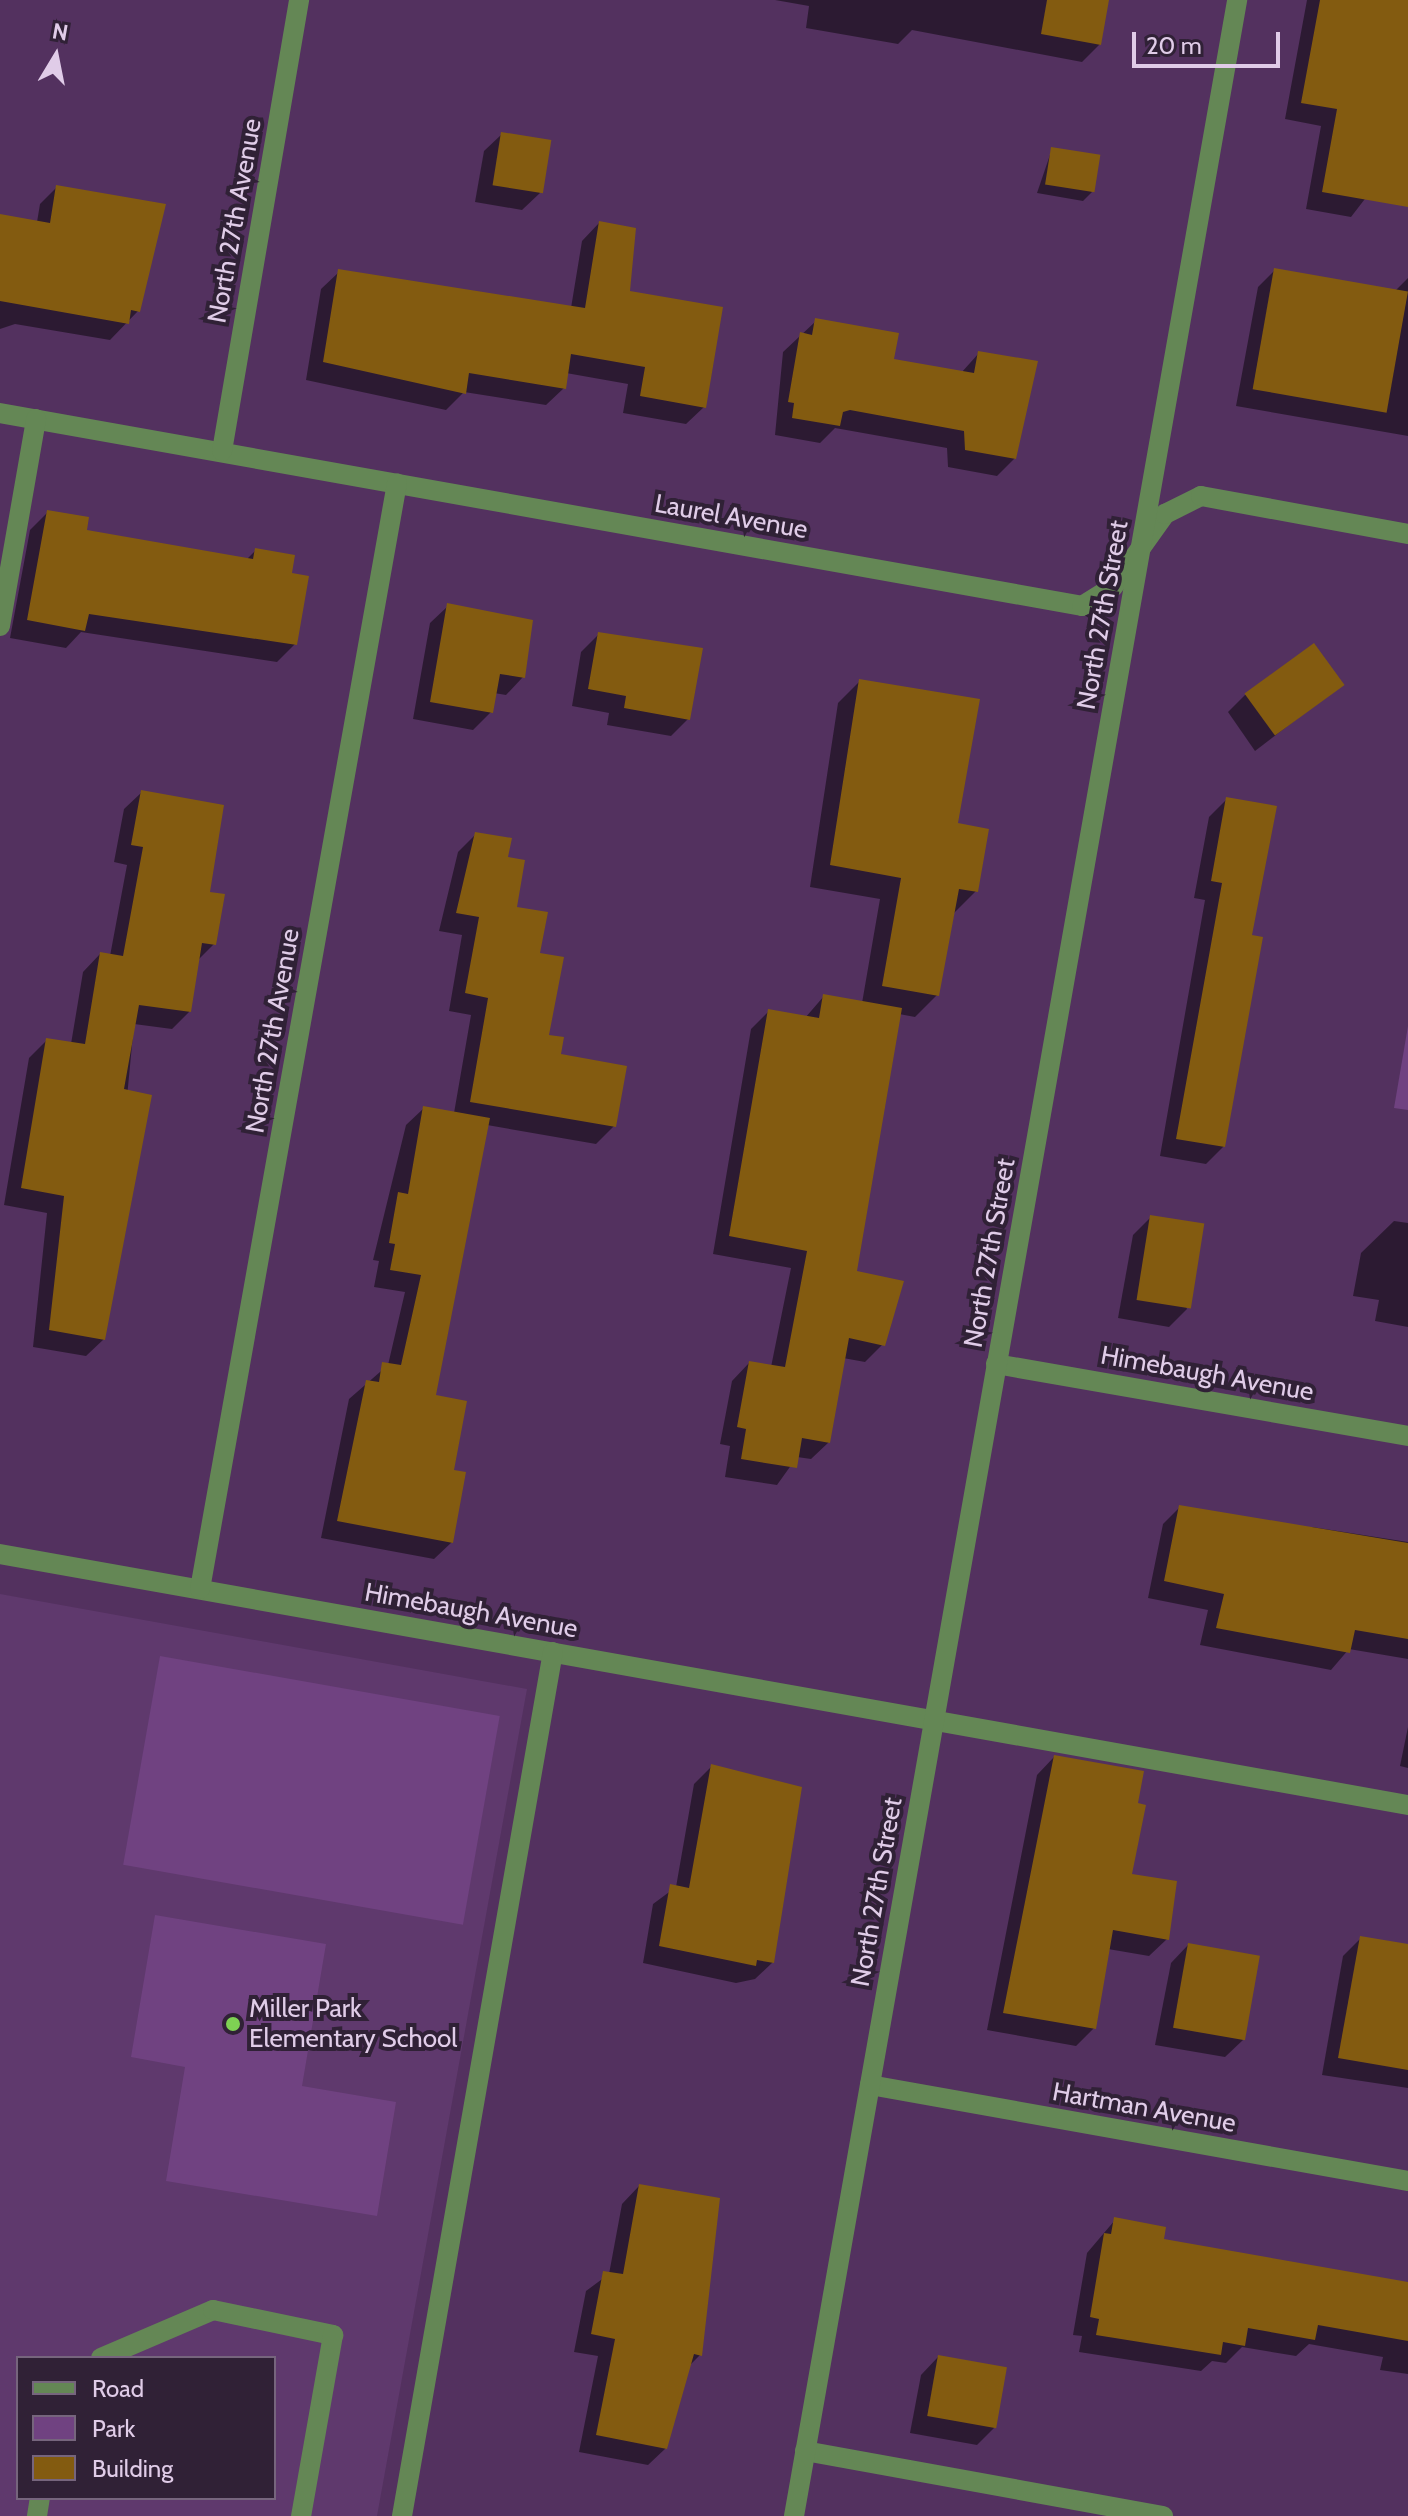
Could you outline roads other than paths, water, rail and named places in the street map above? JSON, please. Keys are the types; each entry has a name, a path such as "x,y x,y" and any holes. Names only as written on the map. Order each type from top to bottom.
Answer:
{"street":[{"name":"North 27th Avenue","path":"222,451 299,0"},
{"name":"North 27th Street","path":"794,2516 1237,0"},
{"name":"Laurel Avenue","path":"0,413 1082,606 1113,587 1165,514 1201,496 1408,534"},
{"path":"0,626 36,419"},
{"name":"North 27th Avenue","path":"200,1589 397,483"},
{"name":"Himebaugh Avenue","path":"996,1364 1408,1436"},
{"name":"Himebaugh Avenue","path":"0,1554 1408,1805"},
{"path":"402,2516 553,1652"},
{"name":"Hartman Avenue","path":"870,2085 1408,2181"},
{"path":"104,2355 213,2310 333,2335 301,2516"},
{"path":"805,2451 1163,2516"}],"place":[{"name":"Miller Park Elementary School","path":"233,2024"}]}
